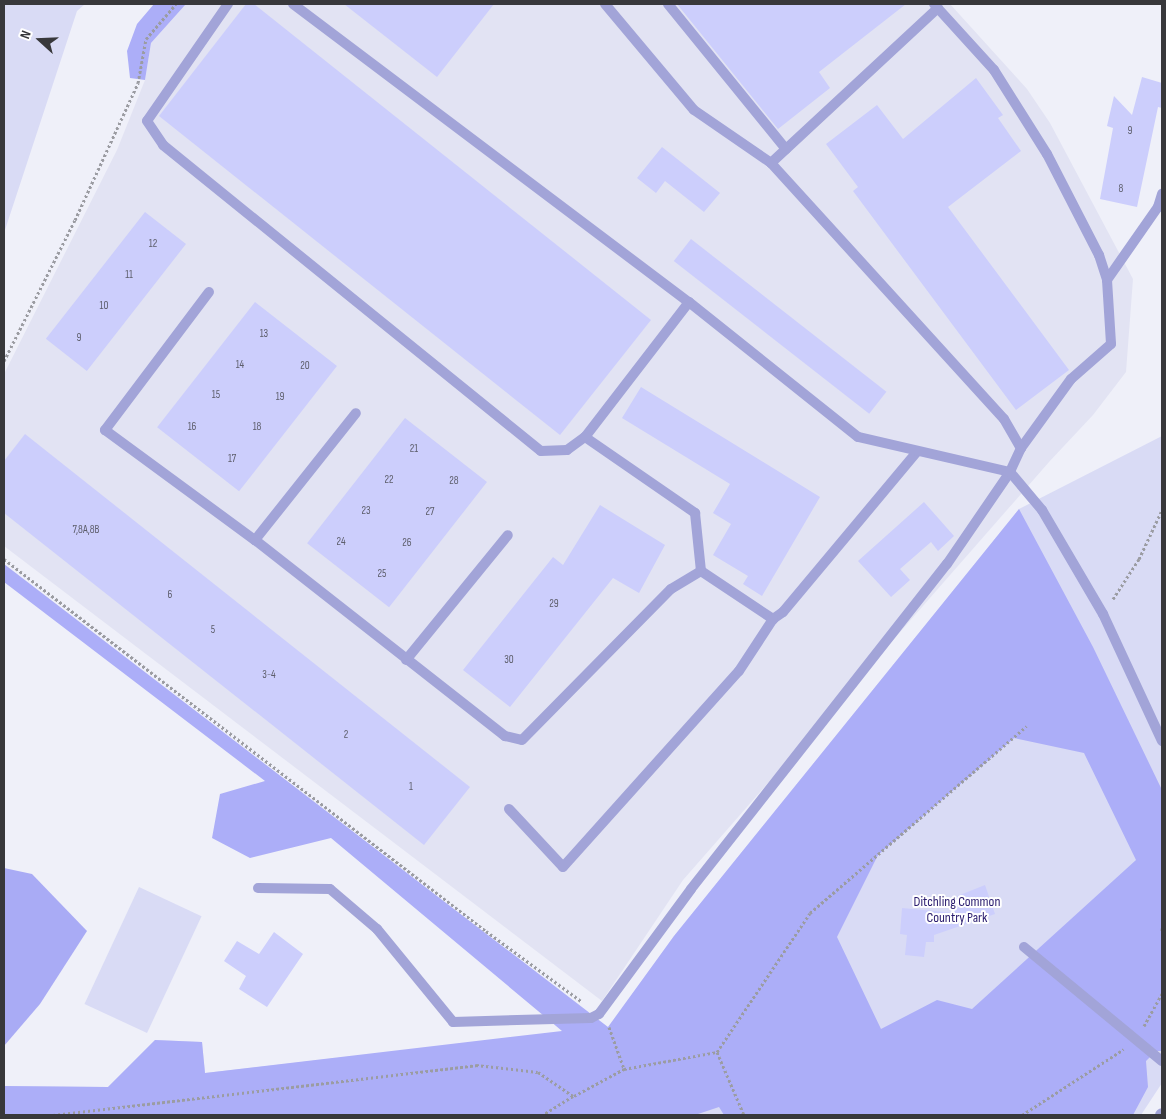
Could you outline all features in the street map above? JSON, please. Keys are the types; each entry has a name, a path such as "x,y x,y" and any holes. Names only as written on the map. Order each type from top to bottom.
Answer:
{"lane":[{"path":"228,4 147,121 163,145 541,451 567,450 585,437 689,302"},
{"path":"292,4 689,302 858,437 1010,472 1042,510 1103,614 1162,741"},
{"path":"605,4 694,110 770,162 1004,419 1021,448"},
{"path":"668,4 786,149"},
{"path":"258,888 330,889 377,929 453,1022 591,1018 599,1014 691,889 947,564 1010,472 1021,448 1071,379 1111,344 1107,280 1098,255 1047,154 994,70 936,6 770,162"},
{"path":"1107,280 1158,207 1162,194"},
{"path":"209,292 105,430 255,540 505,736 522,740 671,589 701,572"},
{"path":"255,540 356,413"},
{"path":"585,437 696,513 701,572"},
{"path":"509,808 563,867 739,671 773,619 782,612 917,452"},
{"path":"406,660 508,535"},
{"path":"701,572 773,619"},
{"path":"1024,947 1137,1038 1162,1061"}],"path":[{"path":"4,361 75,220 138,84 146,39 176,4"},
{"path":"1103,614 1139,559 1162,510"},
{"path":"4,559 486,931 599,1014 614,1038 624,1069"},
{"path":"542,1115 624,1069 717,1052 810,913 1027,726"},
{"path":"1022,1115 1112,1059 1137,1038 1162,994"},
{"path":"717,1052 744,1115"},
{"path":"53,1115 476,1065 538,1072 573,1096"}],"shaded area":[{"path":"154,4 186,4 151,43 145,80 130,78 127,51 137,24"},
{"path":"186,4 950,4 1027,89 1050,123 1133,279 1126,372 1093,415 1049,462 683,880 602,1001 4,546 4,374 117,150 145,80 151,43"},
{"name":"Ditchling Common Country Park","path":"1019,509 1093,647 1162,790 1162,1051 1156,1051 1146,1061 1148,1087 1133,1115 724,1115 719,1107 695,1115 4,1115 4,1086 108,1087 155,1040 202,1042 205,1073 562,1031 331,838 250,858 212,838 220,794 265,781 4,582 4,564 608,1027 674,936","holes":["1014,738 1084,753 1136,860 972,1009 937,1000 881,1029 837,937 878,855"]},
{"path":"4,868 32,874 87,931 40,1004 4,1046"}],"green space":[{"path":"4,4 85,4 77,11 4,233"},
{"name":"Ditchling Common Country Park","path":"1162,436 1162,1083 1141,1115 4,1115 4,1086 108,1087 155,1040 202,1042 205,1073 609,1027 674,936 1019,509"},
{"path":"139,887 202,916 147,1033 84,1004"}],"building":[{"path":"246,4 254,4 651,320 560,435 159,116"},
{"path":"344,4 494,4 437,77"},
{"path":"677,4 906,4 819,72 830,88 778,129"},
{"path":"1142,77 1162,83 1162,108 1158,107 1137,207 1100,199 1113,128 1107,126 1114,96 1132,115"},
{"path":"976,78 1003,115 998,118 1021,151 948,207 1069,370 1016,410 853,191 858,187 826,144 877,105 903,139"},
{"path":"662,147 720,193 704,212 665,181 656,193 637,178"},
{"path":"145,212 186,244 87,371 46,339"},
{"path":"691,239 886,392 869,414 674,261"},
{"path":"255,302 337,366 239,491 157,427"},
{"path":"641,387 820,497 762,596 743,584 748,576 713,555 731,524 713,513 730,484 622,418"},
{"path":"405,418 487,482 389,607 307,543"},
{"path":"25,434 470,787 424,845 4,513 4,461"},
{"path":"924,502 954,536 938,551 931,542 900,569 910,580 891,597 858,561"},
{"path":"600,505 665,545 639,593 613,578 510,707 463,670 553,557 563,565"},
{"path":"985,885 995,914 934,935 934,942 926,942 924,957 905,955 907,935 900,934 902,908 955,913 950,899"},
{"path":"274,932 303,954 267,1007 239,989 246,976 224,961 237,941 259,954"}]}
